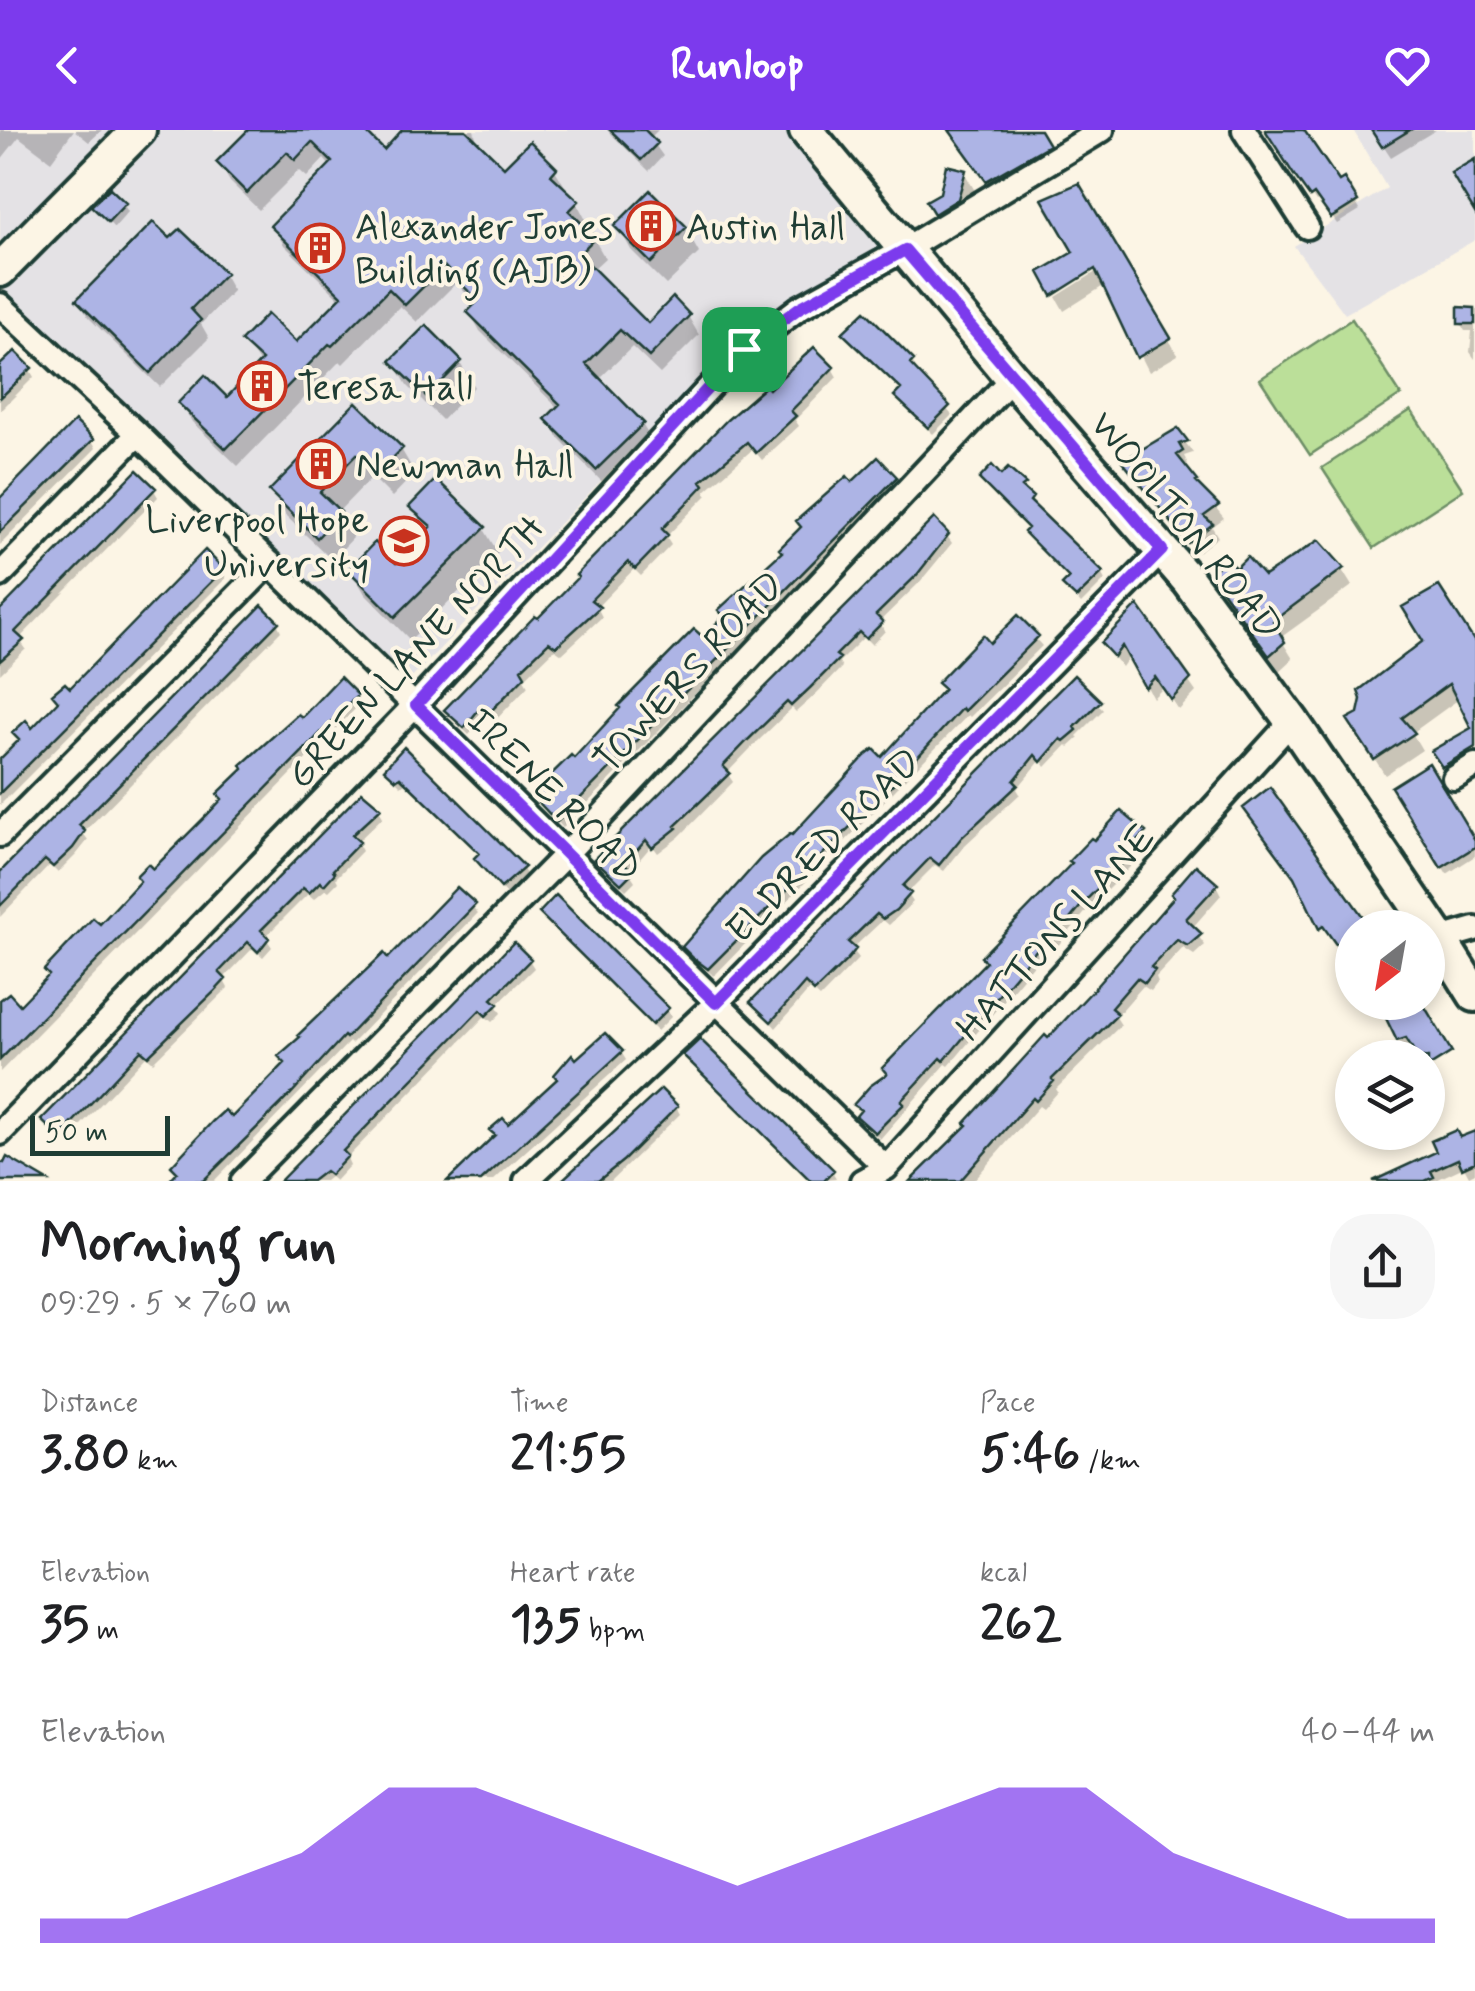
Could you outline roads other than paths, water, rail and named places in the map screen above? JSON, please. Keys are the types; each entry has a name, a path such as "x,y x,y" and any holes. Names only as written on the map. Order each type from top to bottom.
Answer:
{"street":[{"path":"0,270 138,130"},
{"name":"WOOLTON ROAD","path":"806,130 1012,378 1188,580 1292,721 1420,910"},
{"name":"GREEN LANE NORTH","path":"0,1134 416,705 744,349 799,308 905,250 1102,130"},
{"path":"1244,130 1307,226"},
{"name":"IRENE ROAD","path":"0,305 138,434 886,1168"},
{"name":"TOWERS ROAD","path":"243,1181 565,855 1012,378"},
{"path":"0,575 138,434"},
{"name":"ELDRED ROAD","path":"526,1181 716,1003 1162,550"},
{"path":"0,834 270,563"},
{"name":"HATTONS LANE","path":"862,1181 886,1168 1292,721"},
{"path":"1454,778 1475,765"},
{"path":"1445,938 1475,929"},
{"name":"WOOLTON ROAD","path":"1445,947 1475,995"}],"place":[{"name":"Austin Hall","path":"651,226"},
{"name":"Alexander Jones Building (AJB)","path":"320,248"},
{"name":"Teresa Hall","path":"262,386"},
{"name":"Newman Hall","path":"321,464"},
{"name":"Liverpool Hope University","path":"404,541"}]}
